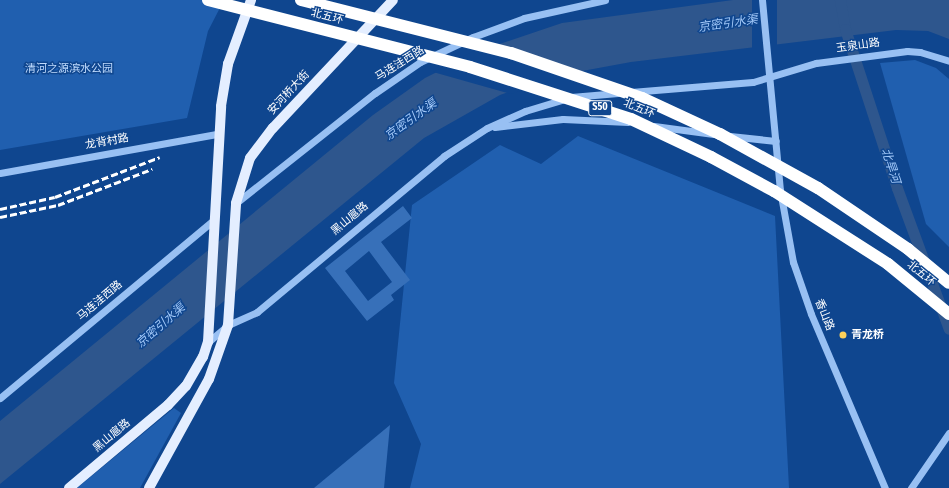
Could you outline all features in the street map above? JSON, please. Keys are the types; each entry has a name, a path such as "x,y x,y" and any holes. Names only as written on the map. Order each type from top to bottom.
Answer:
{"highway":[{"name":"北五环","path":"208,0 477,69 631,119 711,157 774,191 888,264 949,314"},
{"name":"北五环","path":"301,0 511,53 642,98 720,134 818,188 908,249 949,283"}],"main road":[{"path":"214,220 218,134 228,64 251,0"},
{"name":"安河桥大街","path":"228,326 236,203 250,158 273,128 393,0"},
{"name":"黑山扈路","path":"69,488 168,405 186,386 198,369 208,342 214,220"},
{"path":"149,488 209,379 228,326"}],"street":[{"name":"马连洼西路","path":"236,203 375,93 420,62 473,37 524,18 605,0"},
{"path":"762,0 770,76"},
{"name":"玉泉山路","path":"487,128 525,111 571,96 753,82 816,63 877,54 920,52 949,61"},
{"name":"香山路","path":"770,76 786,235 799,282 885,488"},
{"path":"487,128 563,119 597,119 776,141"},
{"name":"黑山扈路","path":"208,342 228,326 257,312 444,156 487,128"},
{"name":"龙背村路","path":"0,173 218,134"},
{"name":"马连洼西路","path":"0,398 214,220"},
{"path":"911,488 949,433"}],"green space":[{"name":"清河之源滨水公园","path":"0,0 224,0 208,31 187,118 0,150"},
{"path":"915,60 936,68 949,79 949,247 926,224 880,63"},
{"path":"578,136 775,216 789,488 410,488 421,444 394,383 412,205 500,145 541,164"},
{"path":"174,408 181,413 140,488 77,488"}],"water":[{"name":"京密引水渠","path":"733,0 949,0 949,39 928,31 896,30 631,62 555,76 500,95 424,138 0,484 0,421 373,115 425,78 479,51 562,23"}],"pier":[{"path":"752,0 777,0 777,49 752,49"},
{"path":"478,49 585,72 556,78 511,94 433,72"}],"building":[{"path":"403,206 412,218 381,242 410,280 391,295 394,300 367,321 325,268","holes":["369,251 392,282 368,301 345,271"]},
{"path":"390,425 384,488 314,488"}],"waterway":[{"name":"北旱河","path":"840,0 845,29 897,188 949,329"}],"railway":[{"path":"0,209 55,197 160,157"},
{"path":"0,217 58,205 152,169"}],"place":[{"name":"青龙桥","path":"843,335"}]}
